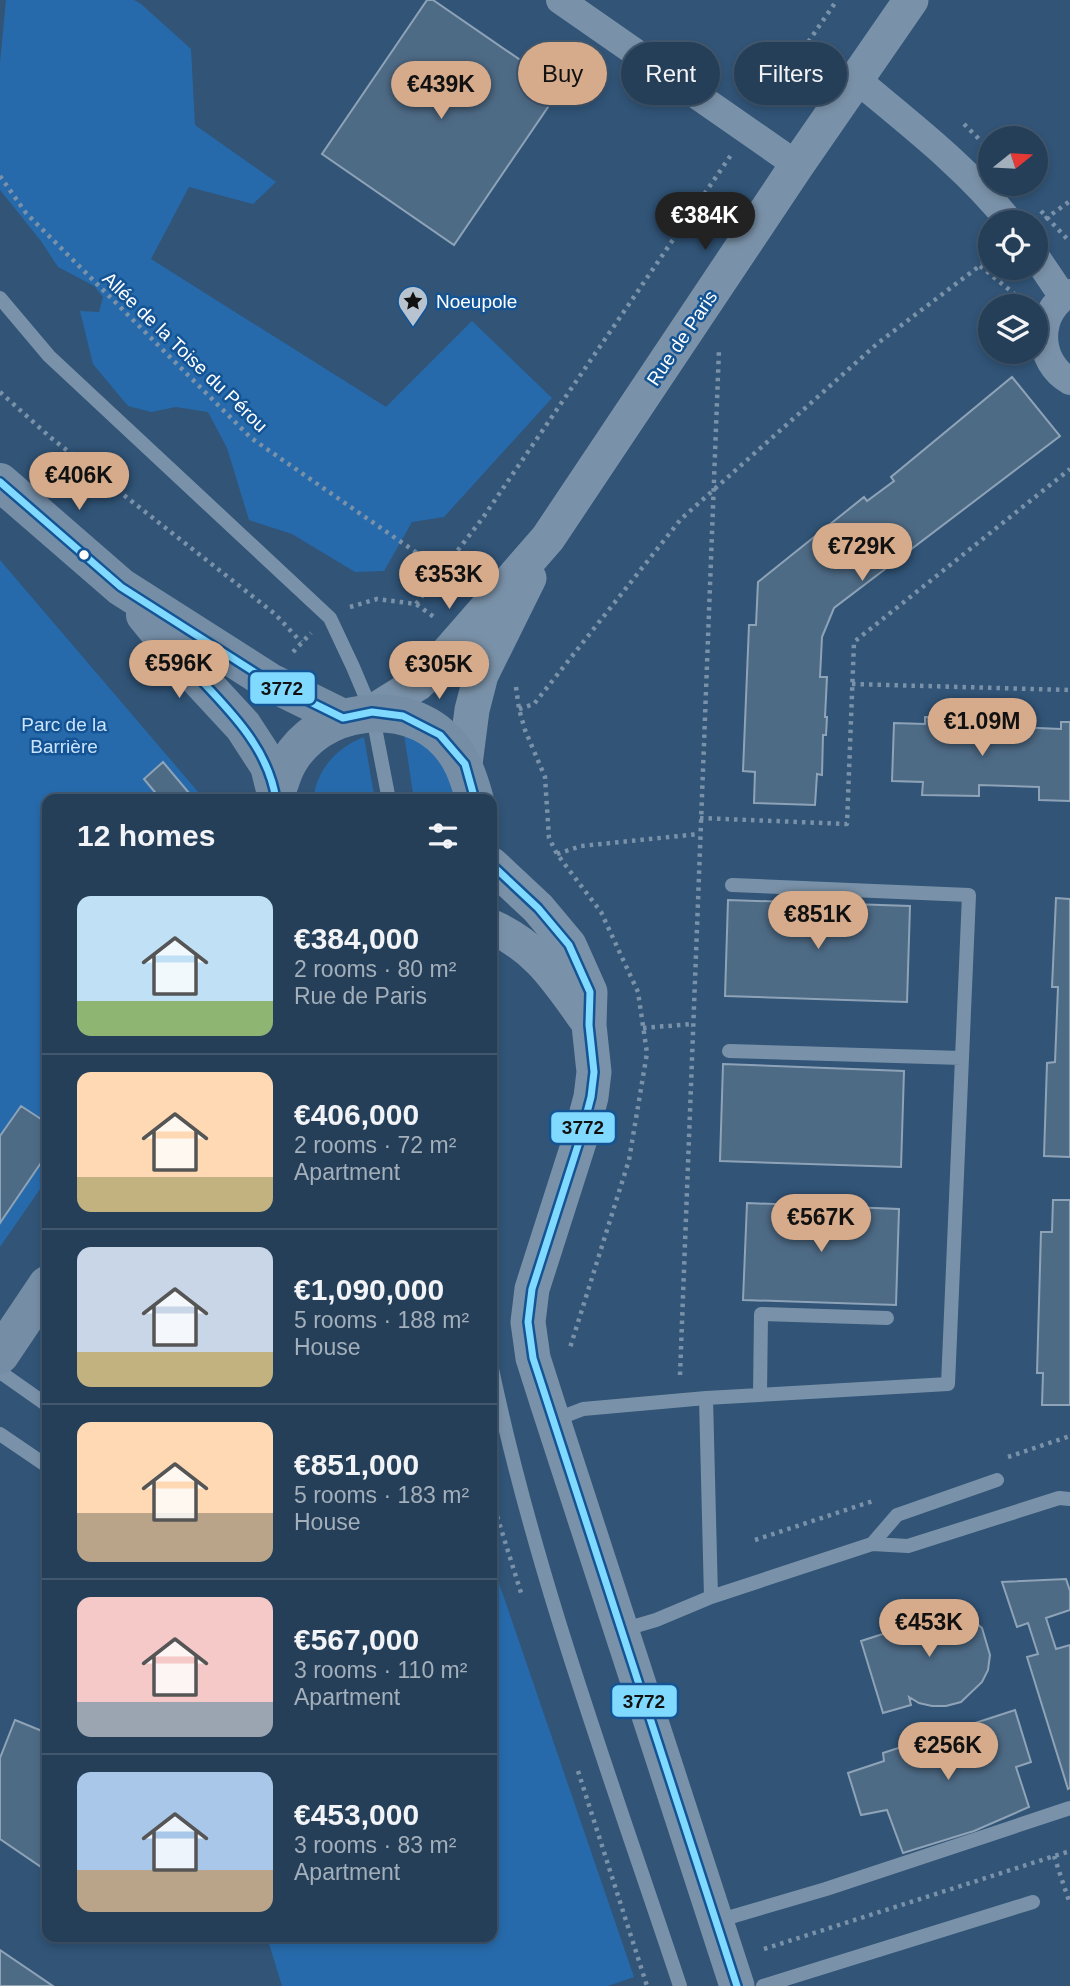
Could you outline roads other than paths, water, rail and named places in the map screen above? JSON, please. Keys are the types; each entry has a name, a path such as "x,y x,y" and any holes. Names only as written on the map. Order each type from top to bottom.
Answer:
{"main road":[{"path":"0,482 121,587 270,682 357,715 403,716 440,735 470,782"},
{"path":"121,587 181,659 243,726 269,766 275,794"},
{"path":"277,794 287,766 300,747 317,731 357,715"},
{"path":"0,1354 42,1292"}],"street":[{"path":"560,0 797,165"},
{"name":"Rue de Paris","path":"357,715 417,684 439,663 548,538 797,165 911,0"},
{"path":"856,79 938,147 1000,210"},
{"path":"1048,272 1066,295 1049,316 1043,339 1046,355 1055,369 1070,382"},
{"name":"Rue de Paris","path":"470,782 472,710 481,675 548,538"},
{"path":"497,869 538,908 569,945 590,992 589,1025 594,1072 591,1097 532,1289 528,1322 534,1358 568,1414 622,1630 737,1986"},
{"path":"497,929 512,936 533,952 551,971 589,1025"}],"lane":[{"path":"0,298 49,356 330,618 354,667 357,715 387,794"},
{"path":"568,1414 706,1398 948,1384 969,895 732,885"},
{"path":"729,1051 962,1058"},
{"path":"760,1395 761,1314 887,1318"},
{"path":"0,1373 42,1402"},
{"path":"497,1394 559,1620 680,1986"},
{"path":"706,1398 711,1597"},
{"path":"0,1434 42,1463"},
{"path":"872,1544 897,1515 997,1480"},
{"path":"622,1630 656,1620 711,1597 872,1544 908,1546 1059,1498 1070,1499"},
{"path":"716,1922 826,1889 1070,1808"},
{"path":"769,1985 1032,1902"}],"place":[{"name":"Noeupole","path":"413,328"}],"park label":[{"name":"Parc de la Barrière","path":"64,735"}]}
